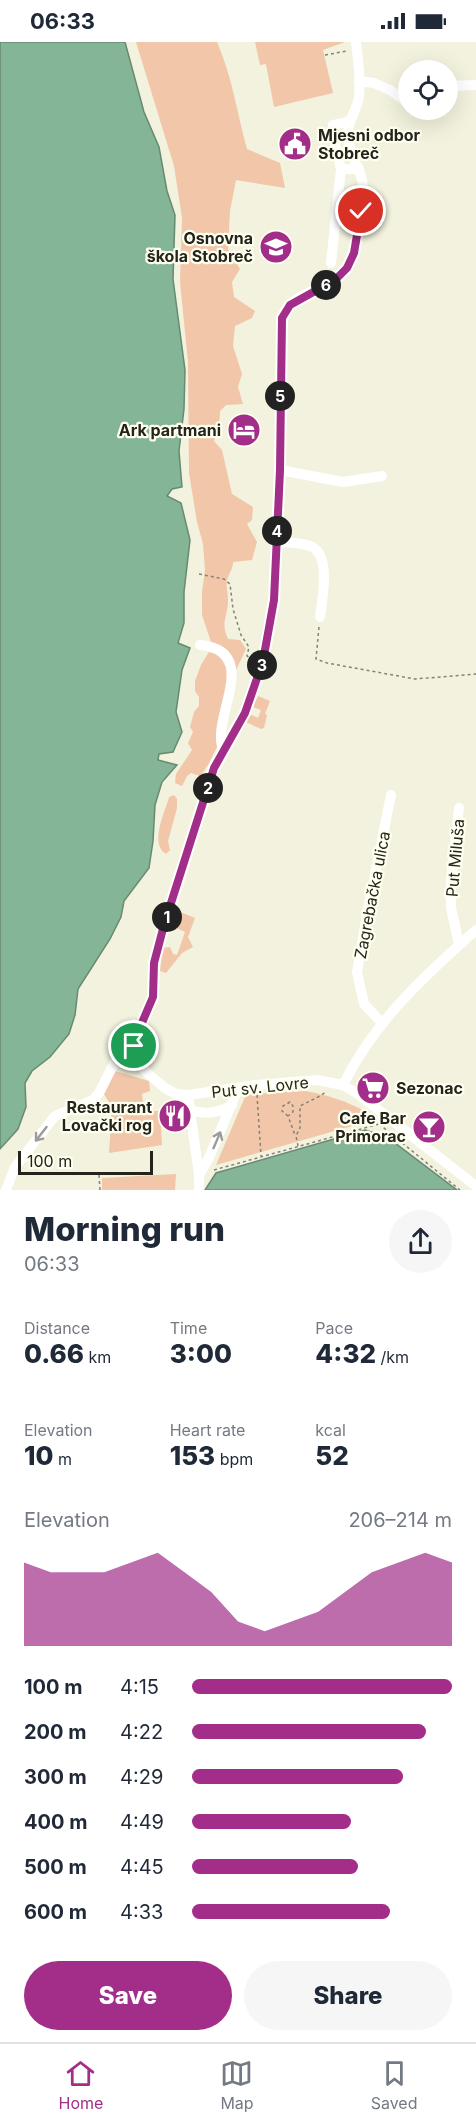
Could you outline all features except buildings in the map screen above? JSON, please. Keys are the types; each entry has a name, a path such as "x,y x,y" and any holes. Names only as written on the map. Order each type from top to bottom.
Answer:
{"street":[{"path":"6,1190 15,1167 55,1116 93,1100 99,1093 143,1005 153,992 154,963 164,925 214,768 245,713 262,665 274,600 280,470 282,318 290,305 335,280 347,268 354,253 363,183 350,148 348,133 350,121 359,100 356,46"},
{"path":"359,81 374,83 398,96"},
{"path":"458,86 476,85"},
{"path":"331,264 341,169 333,125 350,121"},
{"path":"341,169 358,169"},
{"path":"280,470 343,482 382,477"},
{"path":"277,541 312,546 321,556 324,570 320,617"},
{"path":"200,645 220,650 230,667 230,690 220,743 223,749"},
{"name":"Zagrebačka ulica","path":"382,1023 364,1004 357,972 392,795"},
{"name":"Put Miluša","path":"459,808 451,908 459,944"},
{"path":"343,1085 354,1064 382,1023 415,986 459,944 475,933"},
{"name":"Put sv. Lovre","path":"153,992 135,1039 135,1054 146,1072 165,1088 176,1094 188,1095 256,1085 317,1080 343,1085 358,1094 476,1186"},
{"path":"199,1175 208,1160 237,1089"},
{"path":"188,1095 199,1190"},
{"path":"190,1110 204,1113 214,1112 232,1105"}],"path":[{"path":"326,55 356,46"},
{"path":"198,574 224,579 230,584 233,609 241,635 249,647 247,656 262,665"},
{"path":"320,617 316,659 415,679 476,674"},
{"path":"296,1136 300,1128 300,1106 326,1093 330,1082"},
{"path":"256,1085 261,1157"},
{"path":"288,1116 299,1146"},
{"path":"199,1175 379,1124 460,1190"},
{"path":"99,1175 100,1190"}],"shaded area":[{"path":"0,42 125,42 144,112 159,147 167,191 175,215 173,279 185,370 184,409 179,451 182,487 172,489 167,496 181,503 190,540 184,592 184,623 178,643 190,648 182,670 176,712 182,732 173,752 159,754 158,760 177,765 162,782 155,805 149,868 124,901 121,917 110,939 78,989 75,1015 69,1034 50,1057 32,1071 25,1083 26,1107 18,1129 0,1149"},
{"path":"136,42 217,42 230,81 247,149 280,163 285,188 236,180 230,211 228,249 240,269 232,282 234,297 255,311 252,318 235,326 233,346 242,374 238,387 243,404 226,405 220,411 219,429 214,441 222,450 232,494 253,507 252,520 247,524 257,542 252,560 233,562 227,580 228,606 224,624 226,633 228,639 240,640 246,649 236,670 228,676 225,731 200,776 191,773 182,786 175,783 176,774 192,750 188,743 193,732 190,727 194,712 199,706 195,681 201,665 209,652 218,656 227,669 216,644 211,642 202,615 205,570 203,544 189,473 188,362 180,282 182,218 174,166"},
{"path":"255,42 345,42 323,50 333,93 274,107 266,64 260,65"},
{"path":"258,696 270,701 265,714 267,715 264,728 261,729 246,722 249,714 258,718 261,710 253,707"},
{"path":"174,795 177,799 177,808 168,841 170,850 166,854 161,849 158,835 169,797"},
{"path":"180,912 195,918 188,937 193,947 182,953 166,973 160,971 163,948 170,947 173,954 177,955 185,932 174,927"},
{"path":"115,1071 149,1081 150,1091 142,1094 144,1111 160,1111 162,1145 109,1153 112,1107 104,1094"},
{"path":"305,1091 337,1099 359,1108 366,1112 366,1122 216,1165 245,1097 252,1094"},
{"path":"365,1130 387,1137 457,1190 205,1190 216,1173"},
{"path":"176,1174 175,1190 102,1190 102,1178"}],"place":[{"name":"Mjesni odbor Stobreč","path":"295,144"},
{"name":"Osnovna škola Stobreč","path":"276,247"},
{"name":"Ark partmani","path":"244,430"},
{"name":"Sezonac","path":"373,1088"},
{"name":"Restaurant Lovački rog","path":"175,1116"},
{"name":"Cafe Bar Primorac","path":"429,1127"}],"route":[{"path":"134,1046 153,997 154,963 164,925 214,768 245,713 263,661 274,600 280,470 282,318 290,305 335,280 347,268 354,253 361,211"}]}
